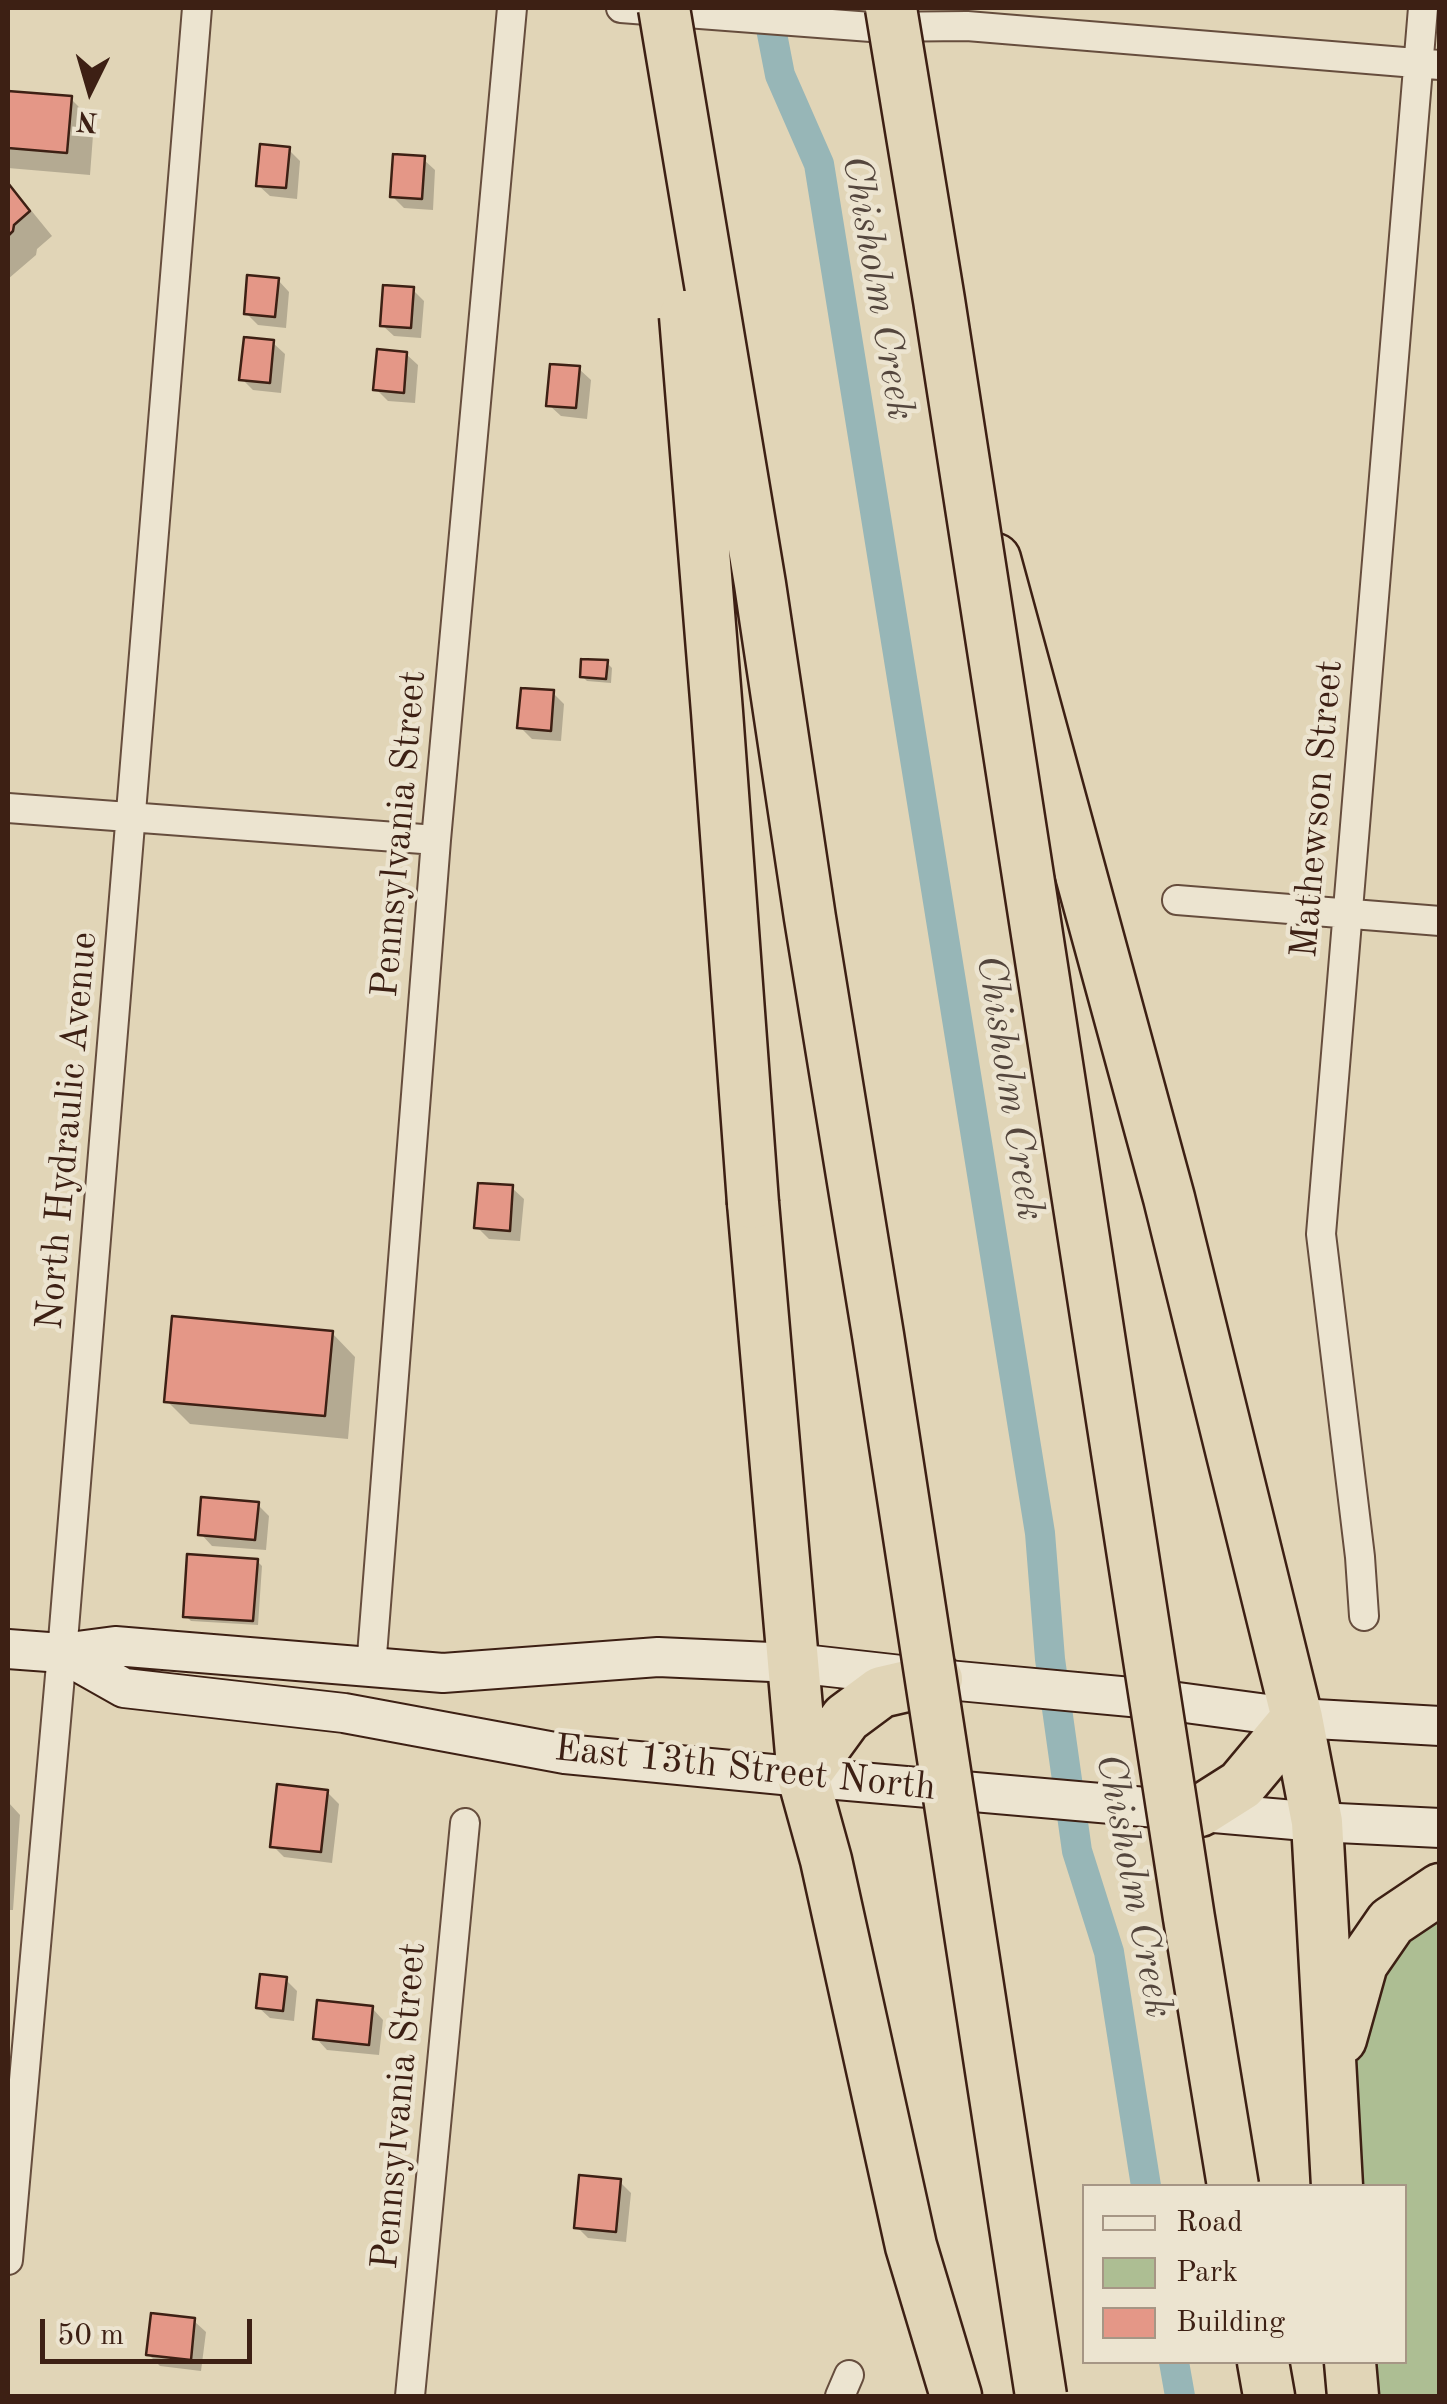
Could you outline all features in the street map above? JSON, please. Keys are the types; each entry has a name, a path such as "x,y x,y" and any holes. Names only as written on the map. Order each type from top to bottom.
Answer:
{"highway":[{"path":"664,9 753,1203 803,1777 826,1860 912,2246 956,2396"},
{"path":"664,9 760,584 1041,2396"},
{"path":"881,17 991,546 1169,1198 1318,1822 1337,2184"},
{"path":"939,300 1188,1918 1234,2184"},
{"path":"803,1777 846,1718 881,1692 937,1679"},
{"path":"1200,1810 1241,1785 1296,1718"},
{"path":"1330,2088 1362,1964 1391,1922 1440,1889"},
{"path":"1263,2364 1268,2396"},
{"path":"1350,2364 1353,2396"}],"main road":[{"name":"East 13th Street North","path":"8,1649 62,1653 115,1646 443,1673 658,1657 794,1663 1163,1700 1296,1718 1440,1726"},
{"name":"East 13th Street North","path":"62,1653 124,1688 344,1713 565,1754 1318,1822 1440,1828"}],"street":[{"name":"North Hydraulic Avenue","path":"8,2260 198,8"},
{"name":"Pennsylvania Street","path":"371,1668 436,840 512,8"},
{"path":"621,8 881,17 968,16 1429,64"},
{"name":"Mathewson Street","path":"1364,1616 1321,1234 1347,913 1429,64 1423,8"},
{"path":"8,808 436,840"},
{"path":"1178,900 1440,921"},
{"name":"Pennsylvania Street","path":"410,2396 465,1823"}],"green space":[{"path":"1439,1911 1439,2396 1370,2396 1367,2364 1407,2364 1407,2184 1353,2184 1356,2056 1375,1972"}],"building":[{"path":"8,91 72,96 67,153 8,148"},
{"path":"260,144 290,147 286,188 256,186"},
{"path":"393,154 425,156 422,199 390,197"},
{"path":"8,183 30,211 8,236"},
{"path":"247,275 279,278 275,317 244,314"},
{"path":"383,285 414,287 411,328 380,326"},
{"path":"244,337 274,340 270,383 239,380"},
{"path":"377,349 407,352 404,393 373,390"},
{"path":"550,364 580,366 576,408 546,406"},
{"path":"581,659 608,660 606,679 580,677"},
{"path":"521,688 554,690 551,731 517,728"},
{"path":"478,1183 513,1185 510,1231 474,1228"},
{"path":"172,1316 333,1331 325,1416 164,1402"},
{"path":"201,1497 259,1502 255,1540 198,1535"},
{"path":"187,1554 258,1559 253,1621 183,1617"},
{"path":"277,1784 328,1790 321,1852 270,1847"},
{"path":"260,1974 287,1977 283,2011 256,2008"},
{"path":"317,2000 373,2006 369,2045 313,2039"},
{"path":"579,2175 621,2179 616,2232 574,2228"},
{"path":"151,2313 195,2318 191,2360 146,2355"}],"waterway":[{"name":"Chisholm Creek","path":"767,8 780,75 819,164 1040,1533 1050,1659 1077,1851 1109,1952 1146,2184"},
{"name":"Chisholm Creek","path":"1174,2364 1180,2396"}]}
